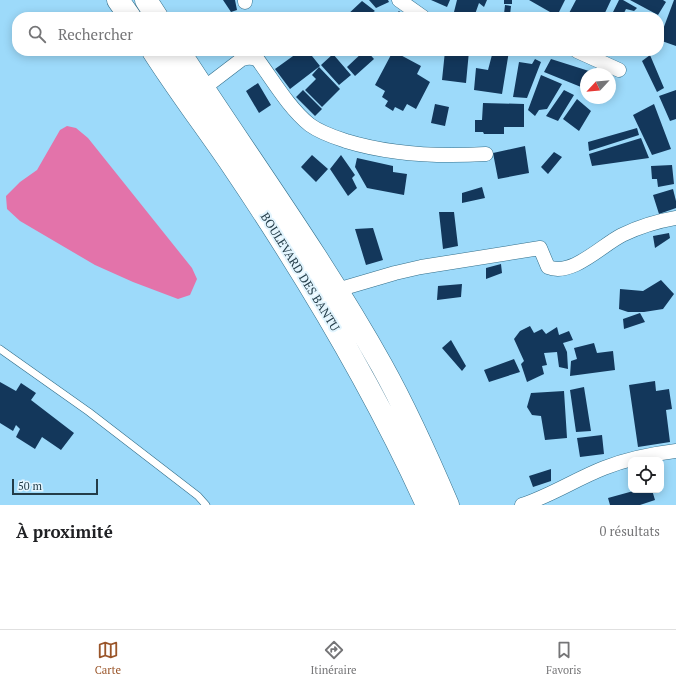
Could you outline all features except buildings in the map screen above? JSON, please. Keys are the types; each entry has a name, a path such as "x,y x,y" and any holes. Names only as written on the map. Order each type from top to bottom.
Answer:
{"highway":[{"path":"118,0 126,12"},
{"path":"146,0 154,12"},
{"name":"BOULEVARD DES BANTU","path":"156,56 232,165 331,320 378,406 427,505"},
{"name":"BOULEVARD DES BANTU","path":"182,56 337,290 368,341 422,444 448,505"}],"street":[{"path":"399,0 416,12"},
{"path":"589,56 619,70"},
{"path":"204,88 242,59 248,57 254,58 258,60 280,91 303,118 314,127 331,136 365,146 408,154 440,156 486,154"},
{"path":"337,290 421,267 540,248 548,267 554,270 578,264 623,234 640,227 676,218"},
{"path":"522,505 565,487 602,468 633,458 676,451"}],"lane":[{"path":"0,349 89,412 198,496 206,505"}],"shaded area":[{"path":"67,126 76,128 88,138 192,268 197,279 190,295 178,299 133,282 95,265 20,221 7,209 6,196 20,182 37,170 60,130"}]}
